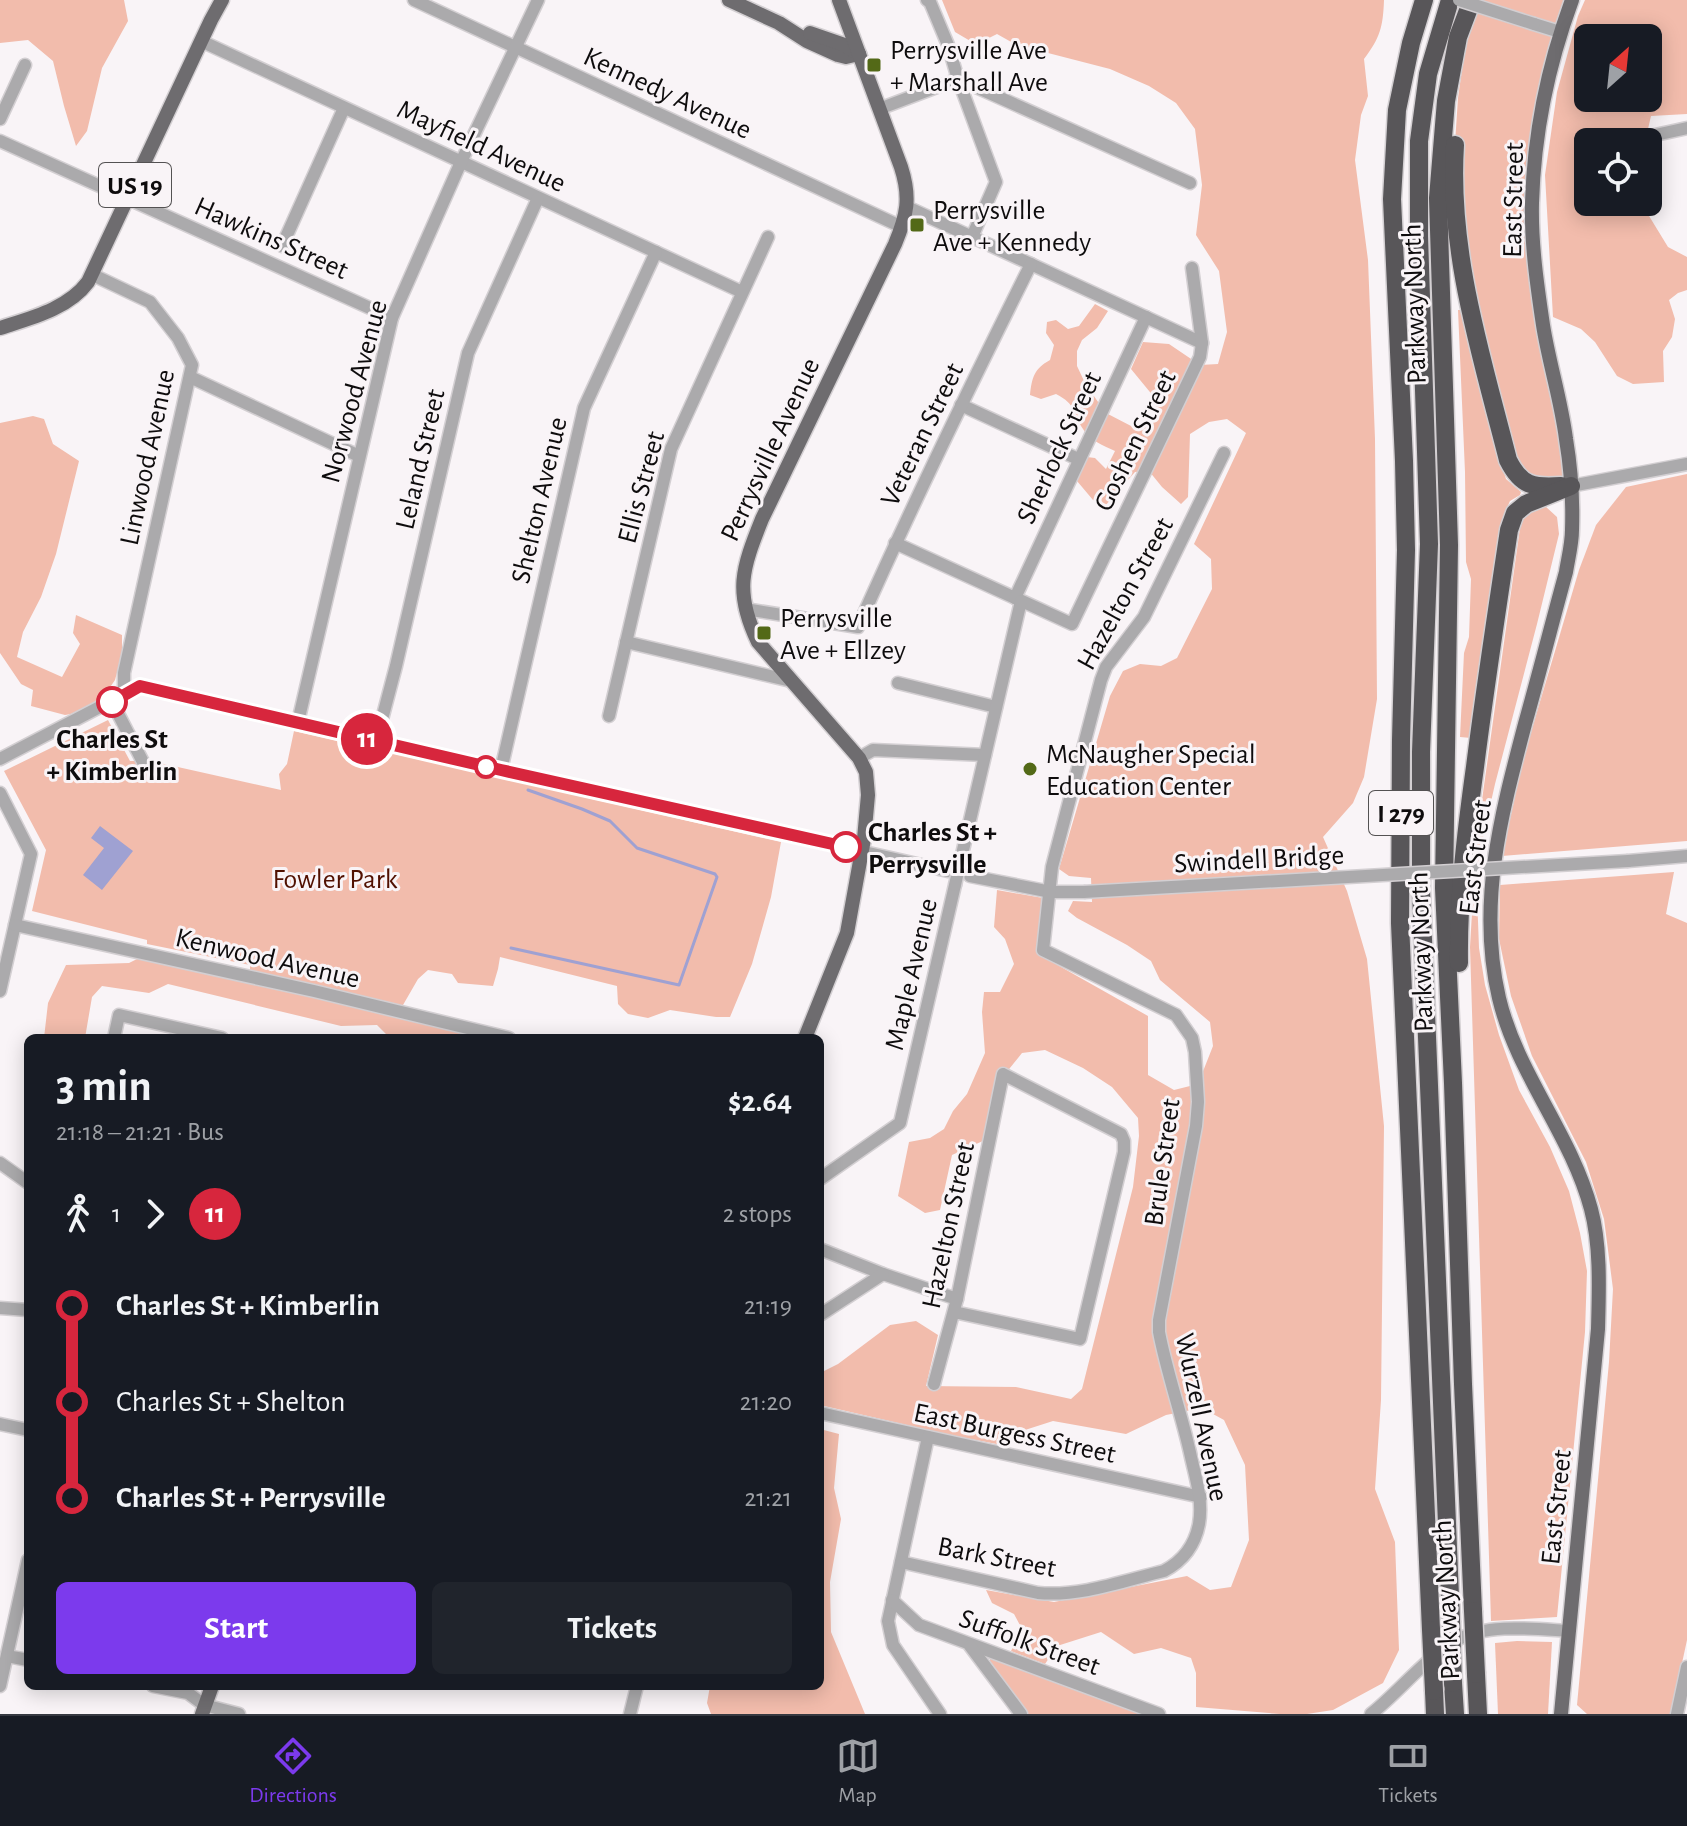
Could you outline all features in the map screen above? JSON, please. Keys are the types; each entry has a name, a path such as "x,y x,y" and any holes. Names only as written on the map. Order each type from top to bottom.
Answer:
{"highway":[{"name":"Parkway North","path":"1424,0 1397,110 1392,199 1406,550 1400,923 1435,1714"},
{"path":"1450,0 1428,74 1419,141 1419,236 1429,544 1421,752 1421,891 1455,1714"},
{"name":"Parkway North","path":"1474,0 1458,37 1446,101 1438,198 1449,545 1444,888 1478,1714"},
{"path":"1474,0 1458,98 1453,174 1465,294 1508,460 1515,474 1522,481 1541,487 1571,486"},
{"path":"1453,1083 1462,1061 1459,959 1465,839 1509,530 1515,513 1526,504 1571,486"}],"main road":[{"name":"US 19","path":"0,328 50,310 84,289 222,0"},
{"path":"729,0 779,23 842,44 859,54"},
{"name":"East Street","path":"1561,1714 1598,1329 1599,1270 1591,1210 1575,1165 1521,1062 1499,999 1491,942 1490,894 1498,834 1566,572 1572,532 1566,437 1543,327 1532,204 1548,80 1572,0"},
{"path":"818,36 835,29 840,22 841,6"},
{"name":"Perrysville Avenue","path":"807,1034 847,933 862,851 868,795 866,772 859,758 758,642 749,622 742,591 745,565 762,519 902,227 907,207 905,179 841,6"},
{"path":"779,23 807,41 838,55 859,54"},
{"path":"203,1710 210,1690"}],"street":[{"name":"Kennedy Avenue","path":"414,0 902,227"},
{"name":"Norwood Avenue","path":"298,722 392,318 538,0"},
{"path":"927,0 948,45 996,182 972,237"},
{"path":"1459,0 1560,32"},
{"name":"Mayfield Avenue","path":"201,41 742,292"},
{"path":"0,119 25,65"},
{"path":"879,109 958,79 1190,183"},
{"path":"282,246 344,108"},
{"path":"1662,133 1687,128"},
{"name":"Hawkins Street","path":"0,141 392,318"},
{"name":"Leland Street","path":"376,742 468,353 538,198"},
{"path":"907,207 1202,343"},
{"name":"Ellis Street","path":"609,716 671,449 768,237"},
{"name":"Shelton Avenue","path":"501,770 584,408 656,252"},
{"name":"Veteran Street","path":"745,609 858,627 895,543 1031,264"},
{"name":"Goshen Street","path":"1018,600 1072,624 1200,357 1202,343 1192,268"},
{"name":"Linwood Avenue","path":"93,275 154,306 185,349 192,365 118,698"},
{"name":"Sherlock Street","path":"1018,600 1078,459 1146,317"},
{"path":"190,377 359,456"},
{"path":"961,405 1078,459"},
{"name":"Hazelton Street","path":"1176,1015 1043,950 1052,867 1101,680 1106,667 1144,617 1224,453"},
{"path":"1571,486 1687,464"},
{"path":"895,543 1018,600"},
{"name":"Maple Avenue","path":"824,1176 900,1123 1018,600"},
{"path":"626,642 791,681"},
{"path":"898,683 996,707"},
{"path":"0,759 140,686 948,871"},
{"path":"118,698 143,762"},
{"path":"859,758 873,750 985,755"},
{"path":"0,793 31,854 0,991"},
{"name":"Swindell Bridge","path":"970,876 1051,892 1084,892 1687,856"},
{"name":"Kenwood Avenue","path":"15,925 492,1034"},
{"path":"115,1034 119,1015 204,1034"},
{"name":"Brule Street","path":"1159,1320 1198,1102 1192,1038 1176,1015"},
{"name":"Hazelton Street","path":"934,1384 956,1306 1003,1074 1121,1134 1124,1152 1080,1339 956,1306"},
{"path":"0,1163 24,1180"},
{"path":"824,1251 956,1306"},
{"path":"824,1312 883,1274"},
{"path":"0,1308 24,1310"},
{"name":"Wurzell Avenue","path":"1159,1320 1161,1344 1201,1497 1199,1524 1194,1539 1176,1564"},
{"name":"East Burgess Street","path":"824,1414 1201,1497"},
{"path":"0,1424 24,1429"},
{"path":"928,1437 888,1621 893,1645 940,1714"},
{"name":"Bark Street","path":"901,1562 1038,1593 1055,1594 1072,1593 1164,1571 1176,1564"},
{"path":"0,1686 24,1578"},
{"name":"Suffolk Street","path":"892,1600 919,1625 1159,1714"},
{"path":"1371,1714 1423,1666 1458,1639 1487,1630 1523,1628 1569,1631"},
{"path":"969,1645 1021,1714"},
{"path":"7,1656 24,1659"},
{"path":"1677,1714 1687,1667"},
{"path":"173,1690 188,1693 203,1710 239,1714"},
{"path":"630,1714 636,1690"}],"green space":[{"path":"0,0 124,0 128,21 102,68 87,131 76,146 53,61 28,40 0,43"},
{"path":"942,0 1384,0 1380,32 1364,59 1368,96 1361,115 1355,160 1368,260 1375,439 1377,699 1364,777 1353,803 1323,837 1347,891 1367,959 1384,1126 1381,1400 1375,1489 1395,1542 1399,1650 1383,1683 1333,1710 1280,1714 1196,1707 1196,1673 1191,1658 1161,1648 1134,1654 1101,1632 1057,1646 1045,1664 1011,1651 1022,1629 1014,1614 992,1603 986,1590 1054,1602 1187,1576 1210,1590 1231,1587 1249,1540 1245,1465 1224,1420 1202,1408 1166,1415 1126,1434 1053,1421 1025,1430 1007,1446 824,1406 824,1371 890,1325 916,1321 938,1335 926,1386 1016,1387 1071,1399 1082,1389 1133,1187 1139,1136 1138,1118 1112,1087 1083,1068 1045,1050 1022,1053 997,1084 985,1140 952,1155 940,1210 925,1213 898,1196 909,1142 930,1138 944,1129 967,1094 985,1053 984,992 1000,992 1014,964 1005,939 994,927 997,890 1043,898 1038,954 1148,1016 1148,1075 1174,1090 1198,1084 1213,1046 1210,1022 1160,980 1151,961 1068,911 1073,901 1092,902 1091,878 1069,876 1059,869 1110,696 1123,671 1140,664 1161,666 1177,658 1212,589 1211,559 1194,544 1246,433 1227,419 1209,422 1190,434 1188,497 1181,504 1149,471 1135,472 1105,506 1093,500 1077,481 1080,463 1087,457 1095,458 1106,469 1115,451 1089,436 1071,405 1063,398 1056,394 1041,399 1030,395 1035,374 1050,360 1054,345 1046,333 1047,322 1056,320 1068,329 1079,326 1095,304 1108,311 1097,328 1082,340 1077,351 1077,366 1106,413 1133,427 1150,422 1156,408 1154,397 1131,369 1143,342 1169,344 1200,365 1218,364 1227,332 1219,271 1196,235 1202,185 1195,129 1176,103 1149,86 1110,69 1048,53 1022,52 997,34 972,42 955,32"},
{"path":"1476,0 1572,0 1560,32 1532,204 1571,486 1541,487 1508,460 1453,174 1458,98 1466,41"},
{"path":"1585,0 1687,0 1687,114 1651,116 1648,128 1574,128 1574,216 1649,216 1668,247 1687,257 1687,290 1669,300 1675,319 1672,337 1663,351 1664,382 1633,384 1617,376 1595,342 1581,329 1553,317 1545,175 1557,92 1574,30 1574,112 1662,112 1662,24 1576,24"},
{"path":"1458,310 1463,310 1506,479 1521,492 1510,501 1505,512 1471,738 1460,737 1471,579 1466,562"},
{"path":"33,416 44,419 53,444 79,461 56,554 41,597 23,632 17,657 62,677 80,644 73,633 76,615 122,635 122,654 115,680 102,699 65,715 31,706 33,690 21,684 0,653 0,423"},
{"path":"1687,474 1687,841 1502,856 1523,759 1579,570 1596,525 1626,487"},
{"path":"1545,506 1557,517 1559,534 1479,855 1479,948 1485,985 1499,1035 1519,1090 1550,1147 1569,1191 1587,1271 1585,1332 1557,1617 1491,1621 1470,947 1476,843 1520,528 1524,513"},
{"name":"Fowler Park","path":"108,720 130,761 151,761 281,790 279,774 287,764 294,731 781,842 771,897 752,964 730,1017 670,1010 648,1018 628,1014 618,1004 617,986 500,957 493,986 458,983 452,974 428,970 418,979 403,1005 405,1014 471,1034 386,1034 377,1025 341,1026 168,984 149,993 102,986 92,997 86,1034 44,1034 48,1003 66,965 129,963 141,957 250,982 250,965 147,944 147,940 32,911 46,850 4,771"},
{"path":"1674,872 1666,914 1687,923 1687,1640 1671,1714 1587,1714 1577,1705 1613,1289 1604,1219 1586,1162 1532,1056 1511,996 1499,939 1500,885"},
{"path":"824,1430 839,1434 834,1488 841,1519 830,1582 831,1632 865,1714 711,1714 707,1703 709,1690 824,1690"},
{"path":"1552,1642 1548,1714 1498,1714 1495,1643"},
{"path":"990,1656 1151,1714 1023,1714 990,1667"}],"water":[{"path":"100,826 133,851 102,890 83,875 104,848 91,838"}],"waterway":[{"path":"511,948 679,985 717,877 637,848 610,821 528,790"}],"bus line":[{"name":"11","path":"112,702 140,686 846,847"}],"place":[{"name":"Perrysville Ave + Marshall Ave","path":"874,65"},
{"name":"Perrysville Ave + Kennedy","path":"917,225"},
{"name":"Perrysville Ave + Ellzey","path":"764,633"},
{"name":"Charles St + Kimberlin","path":"112,702"},
{"name":"McNaugher Special Education Center","path":"1030,769"},
{"name":"Charles St + Perrysville","path":"846,847"}]}
